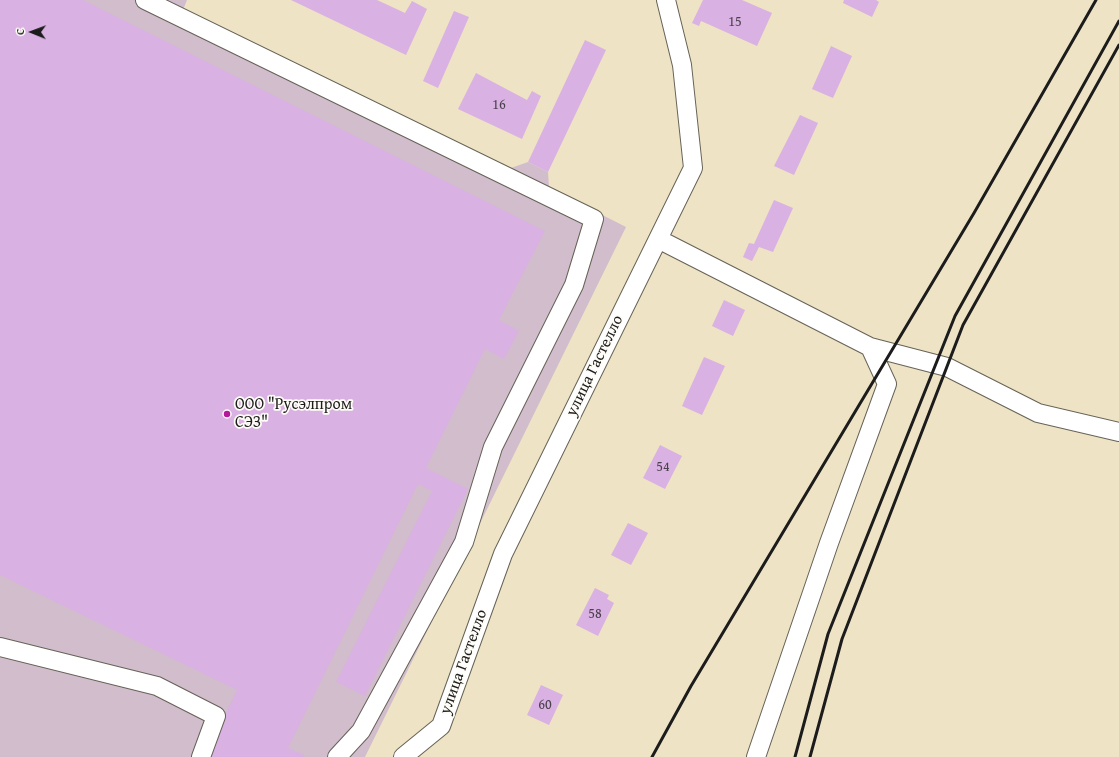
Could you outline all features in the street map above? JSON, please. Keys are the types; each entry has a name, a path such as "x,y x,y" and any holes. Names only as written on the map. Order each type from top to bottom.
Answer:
{"street":[{"path":"145,0 594,220 574,285 492,447 464,542 361,731 337,757"},
{"name":"улица Гастелло","path":"403,757 441,726 503,554 693,168 682,65 666,0"},
{"path":"658,239 870,347 947,367 1038,413 1119,432"},
{"path":"756,757 829,543 887,384 870,347"},
{"path":"0,646 157,686 216,716 201,757"}],"shaded area":[{"name":"ООО \"Русэлпром СЭЗ\"","path":"0,0 187,0 183,10 511,168 528,162 548,172 549,188 626,227 365,757 0,757"}],"building":[{"name":"ООО \"Русэлпром СЭЗ\"","path":"0,0 83,0 545,231 499,320 519,331 504,359 485,349 426,468 468,489 365,696 336,682 432,491 418,484 288,748 304,755 304,757 205,757 237,690 0,575"},
{"path":"291,0 377,0 405,13 412,1 427,9 406,55"},
{"path":"703,0 742,0 772,13 757,46 701,21 699,26 692,23"},
{"path":"844,0 876,0 879,2 872,17 843,3"},
{"path":"454,11 469,17 438,88 423,81"},
{"path":"585,40 606,50 548,172 528,162"},
{"path":"831,46 852,56 833,98 812,89"},
{"path":"476,73 527,100 532,91 541,96 522,139 458,109"},
{"path":"800,115 818,123 794,175 774,166"},
{"path":"774,200 793,208 773,252 759,247 752,261 743,257 749,243 754,244"},
{"path":"724,300 745,310 733,336 712,326"},
{"path":"704,357 725,366 702,415 682,406"},
{"path":"660,445 682,456 665,489 643,478"},
{"path":"628,523 648,533 631,565 611,555"},
{"path":"595,588 609,595 607,599 614,603 598,636 576,625"},
{"path":"541,685 563,695 549,725 527,715"}],"railway":[{"path":"652,757 691,686 974,213 1096,0"},
{"path":"795,757 828,634 955,316 1119,21"},
{"path":"810,757 842,639 963,325 1119,45"}],"place":[{"name":"ООО \"Русэлпром СЭЗ\"","path":"227,414"}]}
